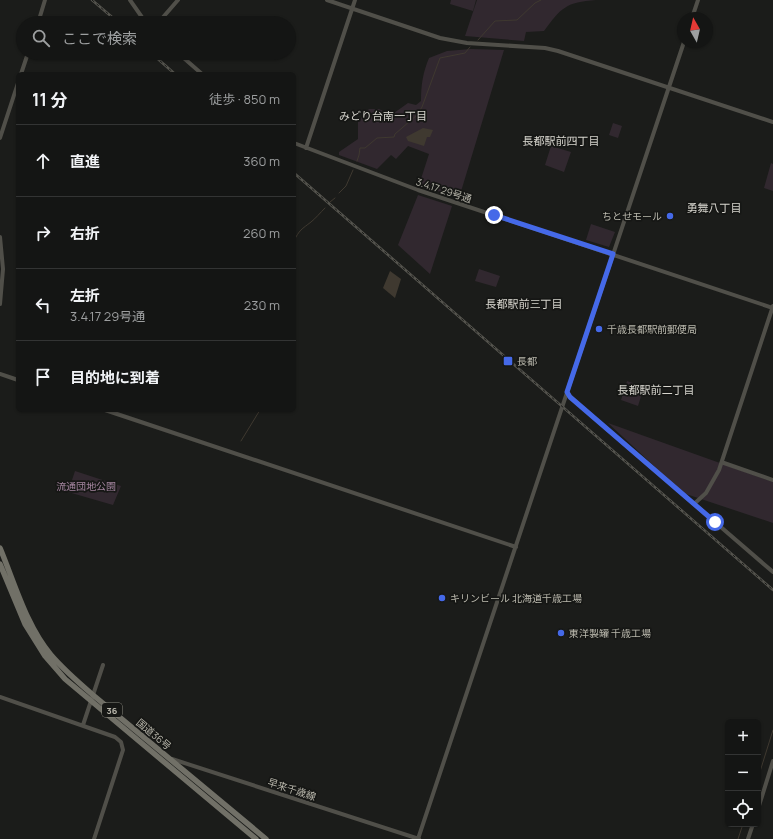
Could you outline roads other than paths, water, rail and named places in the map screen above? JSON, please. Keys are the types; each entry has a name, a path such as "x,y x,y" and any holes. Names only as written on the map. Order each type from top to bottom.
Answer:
{"highway":[{"name":"国道36号","path":"0,548 30,621 50,654 69,674 266,839"},
{"name":"国道36号","path":"0,564 25,624 45,656 65,679 256,839"}],"street":[{"path":"40,16 46,0"},
{"path":"130,0 141,16"},
{"path":"164,16 178,0"},
{"path":"327,0 440,38 467,43 546,48 558,51 773,122"},
{"path":"306,148 355,0"},
{"path":"694,12 698,0"},
{"path":"419,839 682,48"},
{"path":"22,72 26,60"},
{"path":"186,60 200,72"},
{"path":"0,138 16,89"},
{"name":"3.4.17 29号通","path":"296,144 418,190 773,307"},
{"path":"0,237 3,269 0,304"},
{"path":"694,504 706,492 719,470 773,307"},
{"path":"0,374 16,379"},
{"path":"567,392 570,397 773,572"},
{"path":"111,412 516,547"},
{"path":"724,463 773,480"},
{"path":"83,725 103,665"},
{"path":"0,697 83,725 115,738 121,742 123,750 94,839"},
{"name":"早来千歳線","path":"160,758 170,759 419,839"},
{"path":"761,799 773,761"},
{"path":"748,839 752,827"}],"waterway":[{"path":"478,40 495,21 517,20 535,3 541,0"},
{"path":"357,161 360,148 365,148 377,138 394,137 395,134 417,115 422,107 440,58 465,53 470,47"},
{"path":"339,193 346,186 353,170"},
{"path":"330,202 335,198"},
{"path":"296,238 301,230 325,208"},
{"path":"241,441 259,412"},
{"path":"761,768 773,730"},
{"path":"738,839 742,827"}],"railway":[{"path":"92,0 111,16"},
{"path":"159,60 173,72"},
{"path":"296,175 773,590"}],"place":[{"name":"ちとせモール","path":"670,216"},
{"name":"千歳長都駅前郵便局","path":"599,329"},
{"name":"長都","path":"508,361"},
{"name":"キリンビール 北海道千歳工場","path":"442,598"},
{"name":"東洋製罐 千歳工場","path":"561,633"}],"district":[{"name":"みどり台南一丁目","path":"383,115"},
{"name":"長都駅前四丁目","path":"561,140"},
{"name":"勇舞八丁目","path":"714,207"},
{"name":"長都駅前三丁目","path":"524,303"},
{"name":"長都駅前二丁目","path":"656,389"}],"park label":[{"name":"流通団地公園","path":"86,486"}]}
